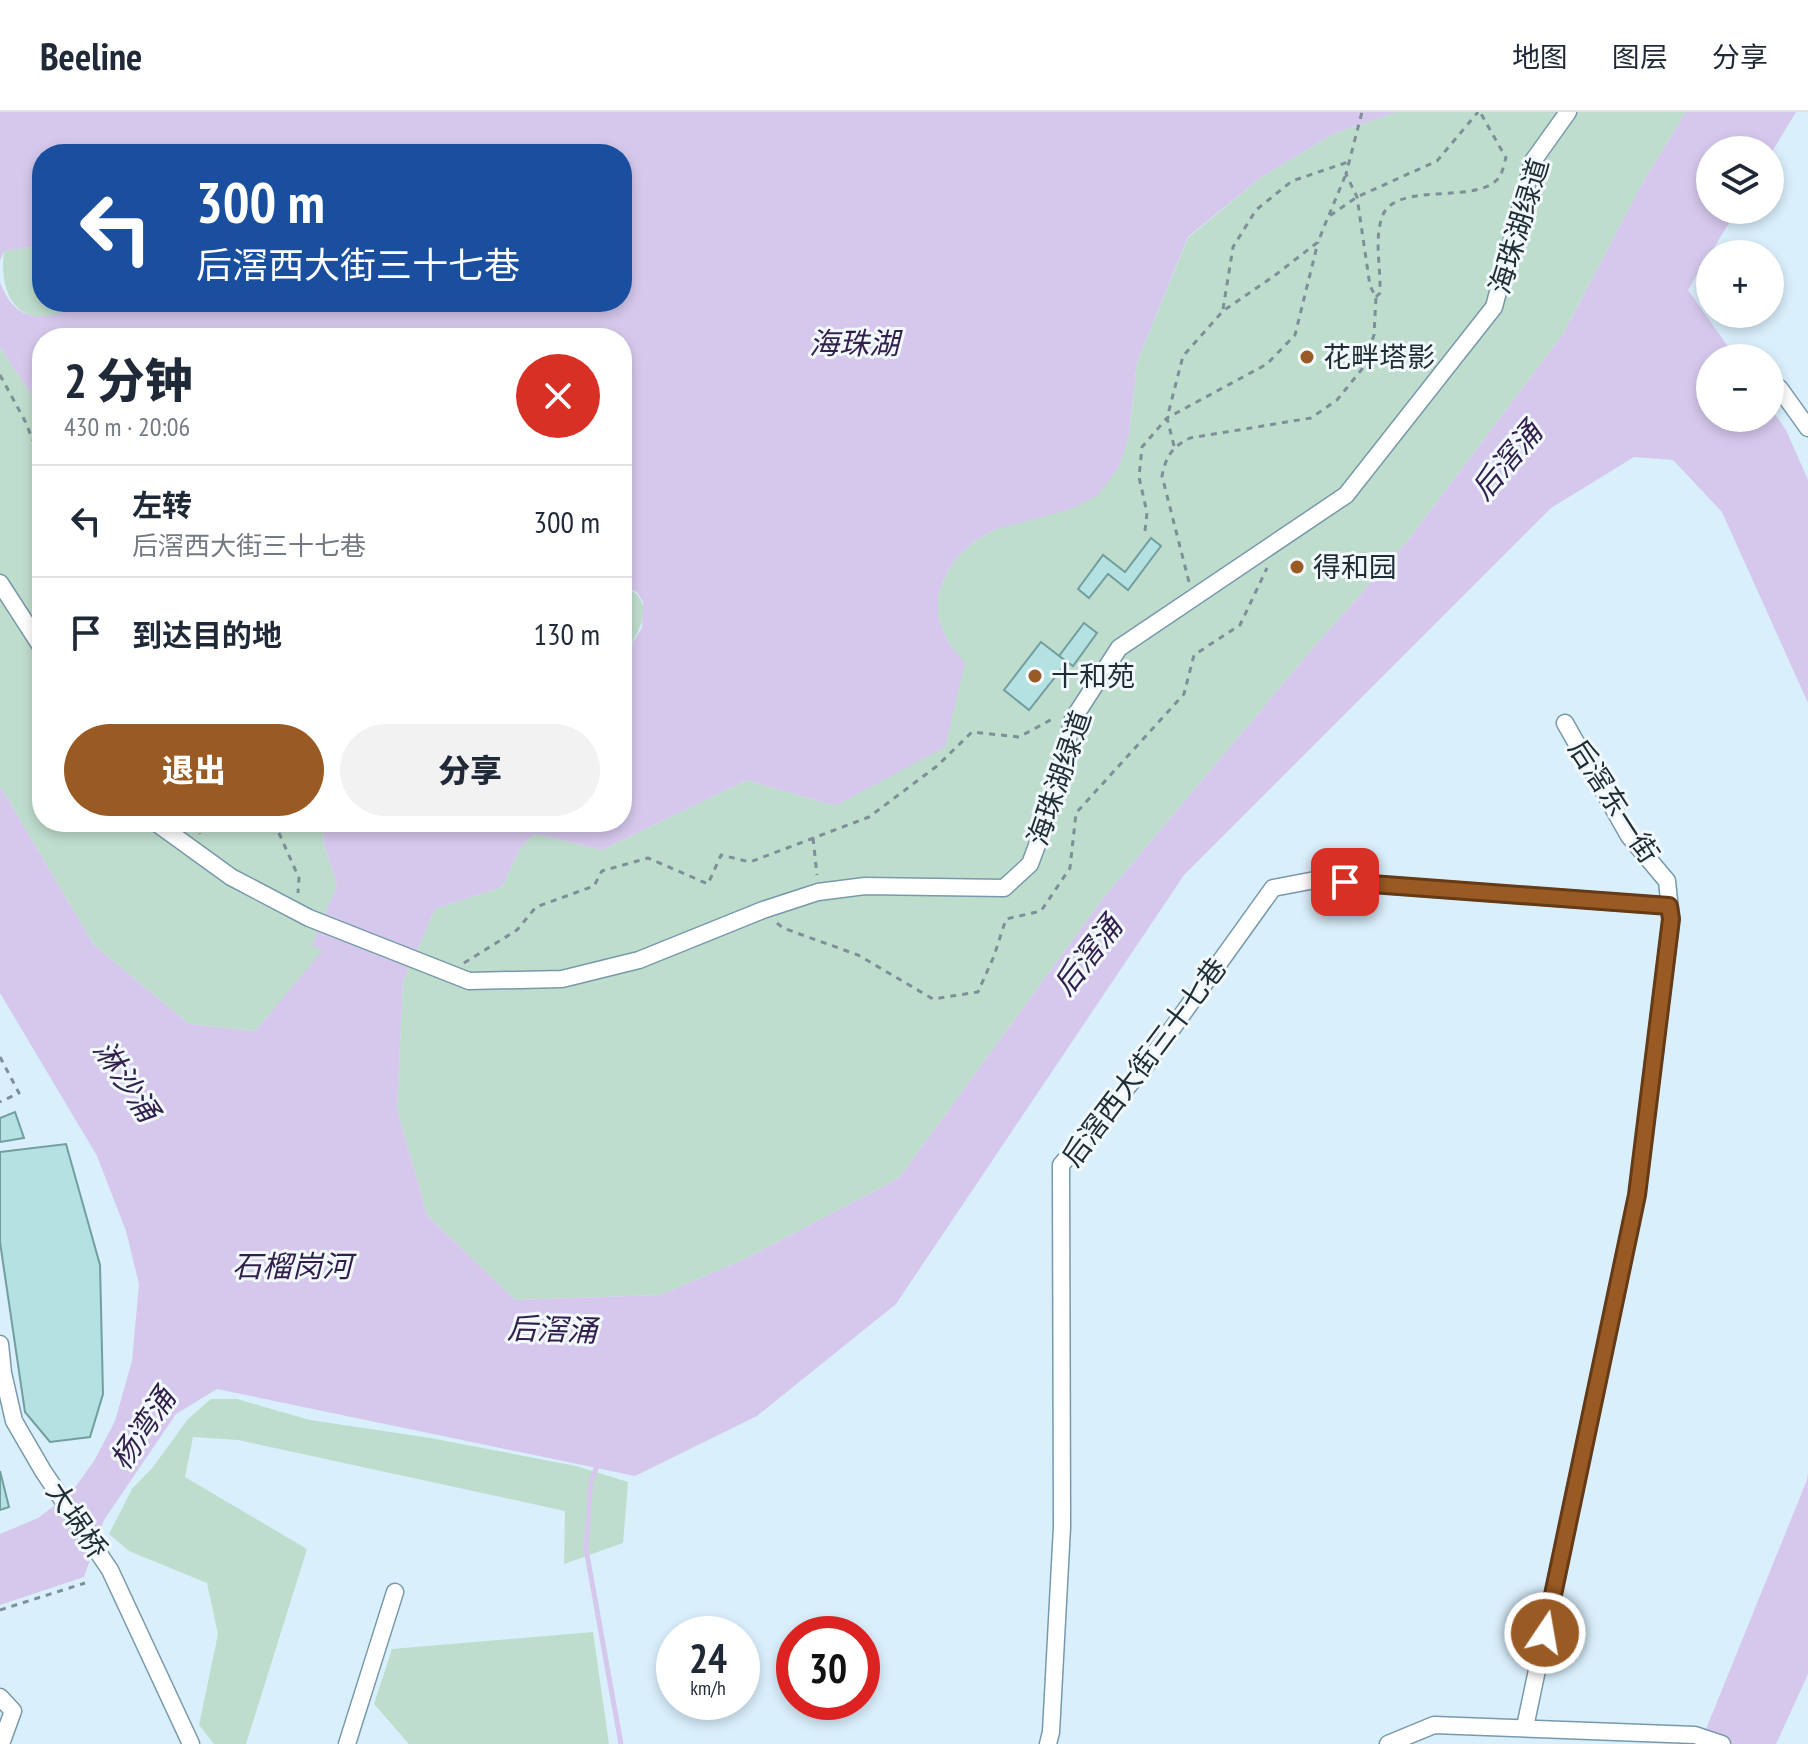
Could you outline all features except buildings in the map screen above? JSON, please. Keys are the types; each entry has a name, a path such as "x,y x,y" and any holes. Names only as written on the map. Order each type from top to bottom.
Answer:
{"street":[{"name":"海珠湖绿道","path":"304,914 469,981 562,979 639,960 763,910 818,892 865,886 1004,888 1030,864 1049,813 1073,719 1119,648 1346,495 1494,307 1533,161 1568,112"},
{"path":"1784,395 1808,428"},
{"path":"0,583 32,633"},
{"name":"后滘东一街","path":"1525,1727 1637,1195 1671,919 1667,881 1629,836 1565,723"},
{"path":"169,832 231,877 304,914"},
{"name":"后滘西大街三十七巷","path":"1048,1744 1062,1527 1061,1165 1146,1065 1273,888 1315,880 1669,906"},
{"name":"大埚桥","path":"0,1344 2,1374 14,1421 43,1471 110,1570 191,1744"},
{"path":"347,1744 395,1592"},
{"path":"0,1697 13,1711 1,1744"},
{"path":"1388,1744 1434,1725 1525,1727 1688,1738 1722,1744"}],"path":[{"path":"1145,531 1147,513 1139,477 1142,447 1167,418 1267,364 1295,335 1318,242 1346,174 1362,112"},
{"path":"1328,217 1357,197 1437,161 1479,112 1506,158 1501,175 1487,187 1390,204 1382,216 1379,237 1380,293 1376,297"},
{"path":"1223,311 1233,247 1256,210 1292,181 1348,162"},
{"path":"1193,598 1162,476 1165,461 1174,446 1190,438 1311,418 1337,400 1362,369 1374,335 1376,297 1370,286 1357,197 1346,174"},
{"path":"1174,446 1167,418 1183,356 1223,311 1318,242"},
{"path":"0,375 32,438"},
{"path":"447,973 517,930 536,907 594,886 602,871 648,858 708,884 721,855 750,862 869,817 937,766 972,732 1019,737 1053,717 1073,719"},
{"path":"278,832 299,878 304,914"},
{"path":"813,838 818,892"},
{"path":"0,1057 19,1093 0,1102"},
{"path":"0,1610 85,1583"}],"green space":[{"path":"1397,112 1686,112 1643,182 1563,334 1409,539 1301,662 1101,901 899,1178 745,1259 660,1295 515,1300 427,1215 397,1110 403,982 435,909 502,887 520,848 535,834 602,850 747,780 835,806 965,664 948,642 938,617 938,595 948,570 960,554 996,529 1097,495 1119,466 1129,436 1137,362 1188,238 1260,178 1333,134"},
{"path":"32,247 32,312 64,312 47,318 32,316 14,304 5,285 4,251"},
{"path":"0,347 32,396 32,832 324,832 323,841 337,885 313,945 324,950 255,1031 189,1024 94,945 0,786"},
{"path":"632,591 641,600 643,609 632,643"},
{"path":"211,1399 237,1399 310,1420 430,1438 576,1466 628,1482 623,1543 564,1564 565,1511 238,1440 193,1437 185,1477 307,1549 246,1744 214,1744 199,1725 218,1634 207,1583 129,1551 109,1534 132,1489 153,1467 188,1419"},
{"path":"593,1632 609,1744 409,1744 374,1704 392,1649"}],"water":[{"path":"0,112 1397,112 1333,134 1260,178 1188,237 1137,362 1129,436 1119,467 1097,496 1068,510 996,529 975,541 948,570 938,595 938,617 948,642 965,663 945,747 835,806 747,780 602,850 535,834 520,848 502,887 435,909 403,982 397,1110 427,1215 515,1300 660,1295 745,1259 899,1178 1101,901 1301,662 1409,539 1563,334 1643,182 1686,112 1796,112 1781,136 1696,136 1696,224 1728,224 1719,240 1696,240 1696,277 1688,290 1696,301 1696,328 1715,328 1726,344 1696,344 1696,432 1784,432 1784,427 1808,480 1808,703 1722,512 1673,460 1634,457 1551,508 1184,875 896,1304 757,1416 635,1476 217,1389 176,1414 104,1520 84,1577 0,1605 0,1534 38,1518 71,1493 94,1461 115,1421 132,1361 139,1284 126,1231 97,1156 0,993 0,786 94,945 189,1024 255,1031 323,950 312,945 337,885 323,841 324,832 632,832 632,644 642,628 643,602 632,590 632,328 32,328 32,396 0,347 0,282 11,303 26,314 35,316 62,312 632,312 632,144 32,144 32,247 4,251 0,261"},
{"path":"1808,1472 1808,1674 1776,1744 1700,1744 1807,1480"}],"waterway":[{"path":"598,1464 591,1481 586,1549 621,1744"}],"place":[{"name":"花畔塔影","path":"1307,357"},
{"name":"得和园","path":"1297,567"},
{"name":"十和苑","path":"1035,676"}],"route":[{"path":"1345,882 1669,906 1671,919 1637,1195 1545,1633"}],"water label":[{"name":"海珠湖","path":"854,344"},
{"name":"后滘涌","path":"1507,461"},
{"name":"后滘涌","path":"1088,956"},
{"name":"淋沙涌","path":"126,1081"},
{"name":"石榴岗河","path":"292,1267"},
{"name":"后滘涌","path":"552,1330"},
{"name":"杨湾涌","path":"143,1429"}]}
